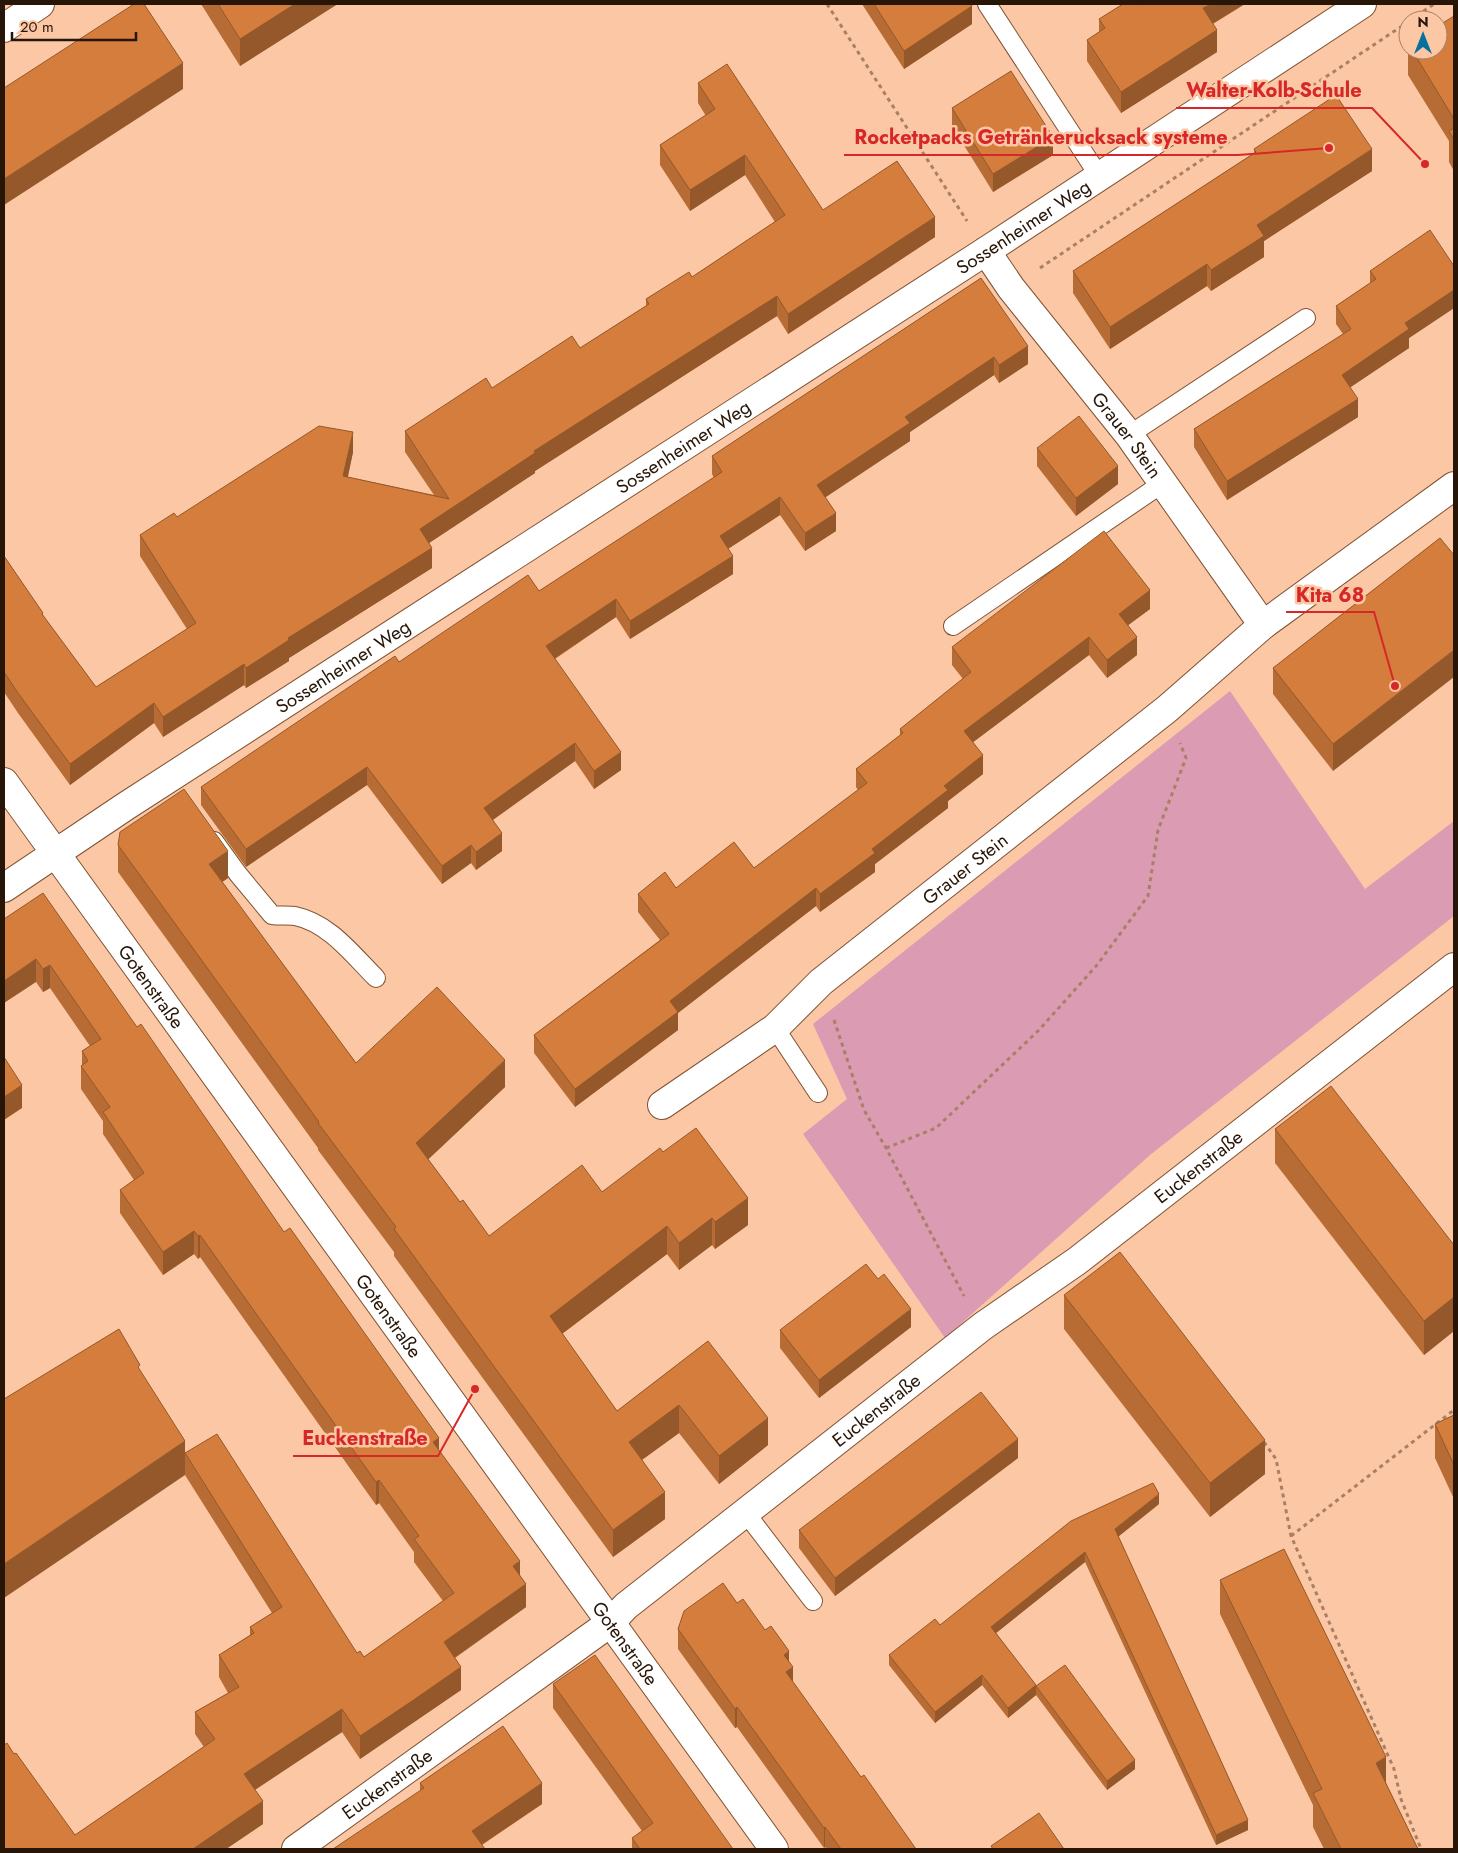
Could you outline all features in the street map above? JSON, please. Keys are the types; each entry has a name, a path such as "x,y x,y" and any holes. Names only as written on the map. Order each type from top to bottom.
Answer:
{"street":[{"path":"4,28 40,4"},
{"name":"Sossenheimer Weg","path":"4,888 55,853 175,786 1362,4"},
{"name":"Grauer Stein","path":"986,251 1010,288 1129,435 1263,625"},
{"name":"Grauer Stein","path":"662,1105 775,1028 821,982 1167,708 1263,625 1454,486"},
{"name":"Gotenstraße","path":"4,782 774,1849"},
{"name":"Euckenstraße","path":"296,1849 610,1623 626,1606 983,1326 1077,1261 1454,967"}],"lane":[{"path":"987,4 1100,176"},
{"path":"1129,435 1306,318"},
{"path":"953,626 1163,482"},
{"path":"204,826 238,874 272,915 295,916 311,921 328,930 376,978"},
{"path":"775,1028 818,1093"},
{"path":"745,1512 813,1602"}],"path":[{"path":"827,4 986,251"},
{"path":"1010,288 1398,28"},
{"path":"886,1148 936,1128 1039,1030 1097,965 1148,896 1158,830 1186,758 1167,708"},
{"path":"821,982 864,1110 886,1148 961,1293 983,1326"},
{"path":"1291,1536 1454,1410"},
{"path":"1258,1435 1276,1459 1291,1536 1394,1768 1401,1799 1421,1849"}],"shaded area":[{"path":"1230,691 1365,889 1454,821 1454,916 1150,1155 945,1338 803,1134 847,1099 813,1024"}],"building":[{"path":"134,4 144,4 183,63 4,179 4,88"},
{"path":"218,4 295,4 240,39"},
{"path":"874,4 971,4 972,6 904,51"},
{"path":"1123,4 1211,4 1203,8 1217,30 1121,92 1087,40 1105,28 1099,19"},
{"path":"1454,16 1454,119 1418,60 1448,60 1448,20"},
{"path":"727,64 823,210 897,161 935,217 788,314 777,296 534,451 535,453 420,529 432,548 288,638 289,640 246,668 244,664 163,717 154,703 70,764 4,672 4,556 42,614 96,687 196,623 140,535 174,513 177,517 319,426 353,432 343,476 449,499 405,431 486,378 492,388 572,336 580,348 649,304 646,299 689,272 692,277 785,215 745,155 690,190 660,145 715,109 698,83"},
{"path":"1011,71 1053,137 993,174 952,108"},
{"path":"1336,95 1372,149 1257,225 1264,236 1211,270 1207,264 1110,327 1073,271 1256,152 1254,149"},
{"path":"1454,128 1454,140 1449,131"},
{"path":"1430,230 1454,266 1454,290 1405,323 1409,329 1342,375 1358,399 1227,481 1194,429 1351,329 1336,306 1376,279 1370,271"},
{"path":"981,278 1028,346 999,365 994,357 905,417 910,423 817,485 836,513 805,533 780,497 720,536 733,556 630,621 616,599 546,646 621,752 594,771 575,743 484,808 502,833 476,852 471,845 442,866 367,767 246,849 201,787 395,656 399,662 528,575 539,591 722,472 712,456"},
{"path":"1079,416 1118,466 1076,498 1037,448"},
{"path":"1104,531 1150,590 1119,614 1137,637 1107,660 1089,637 964,731 983,755 944,786 948,790 872,849 875,853 820,894 816,888 670,1001 678,1012 575,1089 534,1035 669,934 638,894 665,872 676,888 734,842 754,868 867,783 856,769 903,733 900,729 971,672 952,647"},
{"path":"1440,538 1454,555 1454,650 1333,744 1273,668"},
{"path":"184,789 228,851 209,864 356,1063 437,987 505,1060 416,1143 460,1202 463,1200 489,1236 582,1165 602,1192 660,1148 663,1152 696,1128 748,1198 715,1222 712,1218 679,1243 667,1226 550,1316 617,1411 708,1341 768,1418 719,1456 679,1405 629,1442 665,1492 613,1530 394,1229 396,1227 318,1123 118,845 120,832"},
{"path":"43,893 137,1027 141,1024 284,1232 290,1228 439,1438 433,1442 520,1561 513,1566 526,1584 444,1642 461,1667 415,1699 360,1736 342,1709 244,1774 263,1801 193,1849 4,1849 4,1745 7,1743 14,1754 16,1753 75,1835 215,1739 195,1712 239,1687 219,1655 254,1633 250,1627 282,1607 185,1453 217,1434 357,1653 360,1651 364,1657 454,1593 414,1539 419,1536 379,1480 376,1482 200,1235 198,1236 194,1231 163,1252 120,1190 144,1173 103,1112 110,1107 81,1066 88,1061 82,1051 101,1039 50,965 43,969 36,959 4,981 4,919"},
{"path":"4,1057 22,1085 4,1097"},
{"path":"1331,1086 1454,1245 1454,1297 1424,1321 1275,1129"},
{"path":"1120,1252 1265,1440 1210,1483 1064,1295"},
{"path":"866,1264 878,1279 884,1274 911,1309 819,1380 780,1330"},
{"path":"119,1329 140,1365 138,1367 185,1441 4,1564 4,1399"},
{"path":"981,1392 1018,1439 835,1578 799,1530"},
{"path":"1454,1415 1454,1465 1435,1424"},
{"path":"1153,1483 1159,1494 1115,1529 1248,1820 1216,1835 1085,1552 991,1627 1036,1685 1008,1708 982,1675 935,1712 889,1655 935,1619 940,1625 1071,1521"},
{"path":"1284,1549 1386,1757 1376,1763 1418,1849 1341,1849 1313,1793 1322,1789 1220,1580"},
{"path":"723,1583 737,1603 743,1599 765,1630 771,1626 789,1651 784,1655 793,1667 786,1672 861,1777 864,1775 916,1849 841,1849 737,1707 735,1709 678,1629 684,1611"},
{"path":"595,1655 733,1849 640,1849 632,1838 653,1823 553,1684"},
{"path":"1065,1665 1135,1760 1107,1781 1036,1686"},
{"path":"503,1726 542,1783 472,1831 485,1849 333,1849 424,1788 420,1783"},
{"path":"1039,1813 1064,1849 993,1849 991,1846"}],"place":[{"name":"Rocketpacks Getränkerucksack systeme","path":"1329,148"},
{"name":"Walter-Kolb-Schule","path":"1425,164"},
{"name":"Kita 68","path":"1395,686"},
{"name":"Euckenstraße","path":"475,1389"}]}
